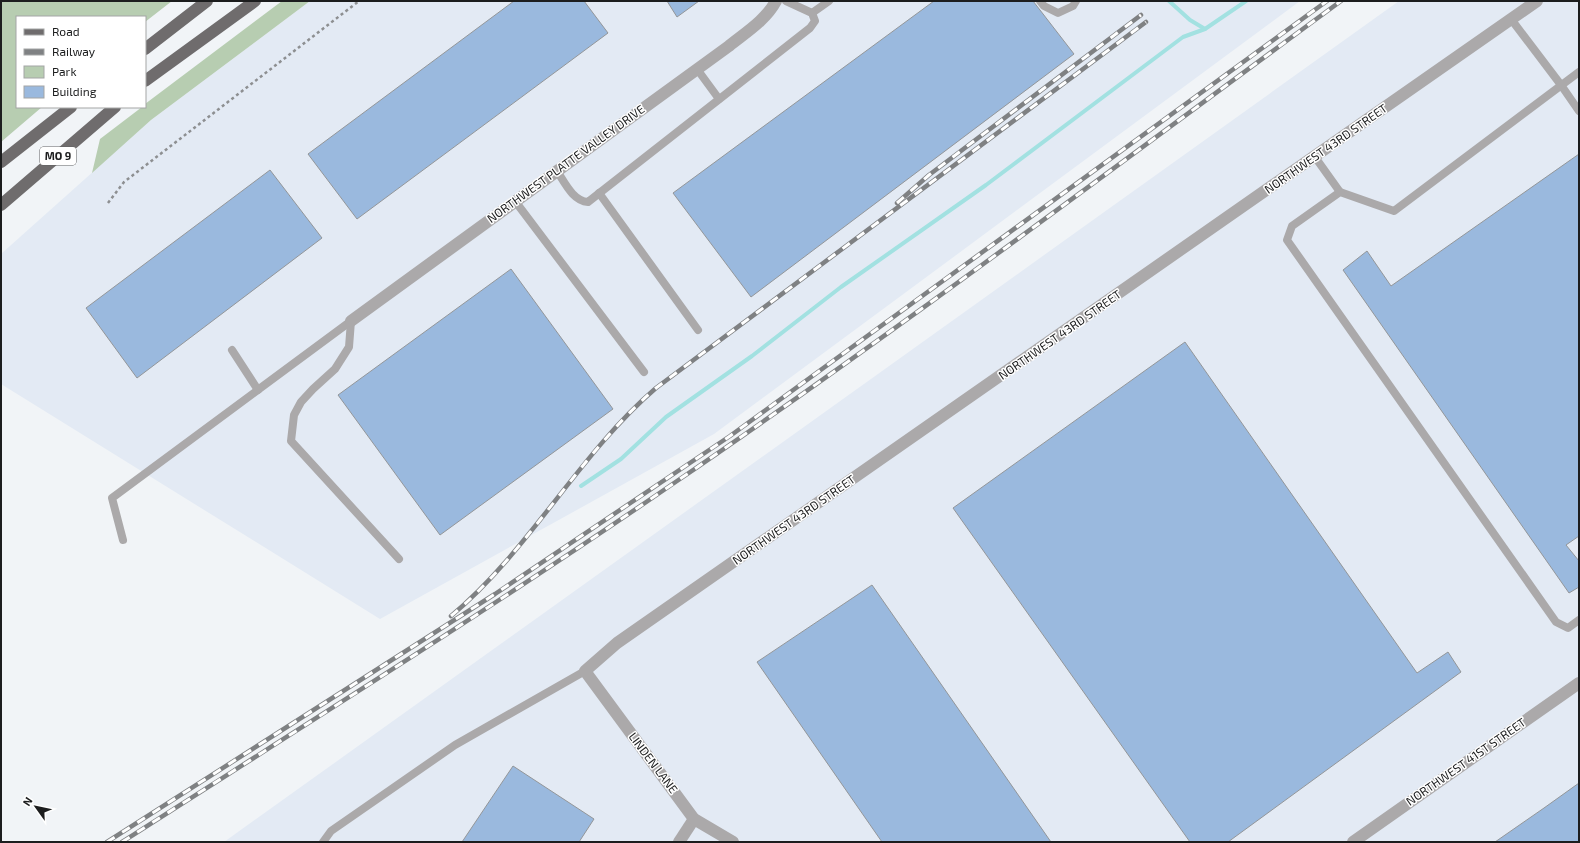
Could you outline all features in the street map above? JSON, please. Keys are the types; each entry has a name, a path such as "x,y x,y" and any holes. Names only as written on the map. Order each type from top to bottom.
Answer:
{"main road":[{"path":"146,48 207,1"},
{"path":"146,80 255,1"},
{"name":"MO 9","path":"1,162 70,108"},
{"name":"MO 9","path":"1,206 114,108"}],"street":[{"name":"NORTHWEST PLATTE VALLEY DRIVE","path":"351,321 697,69 759,22 776,1"},
{"name":"NORTHWEST 43RD STREET","path":"585,671 617,643 1537,1"},
{"name":"LINDEN LANE","path":"585,671 694,818 733,842"},
{"name":"NORTHWEST 41ST STREET","path":"1353,842 1579,683"},
{"path":"679,842 694,818"}],"lane":[{"path":"557,171 576,199 582,202 588,202 810,28 815,21 812,13 786,1"},
{"path":"812,13 828,1"},
{"path":"1040,1 1044,6 1058,13 1073,6 1076,1"},
{"path":"1512,19 1579,111"},
{"path":"697,69 719,99"},
{"path":"1315,157 1340,192 1394,211 1579,72"},
{"path":"1340,192 1292,226 1287,240 1556,622 1568,628 1579,620"},
{"path":"599,193 698,330"},
{"path":"516,201 644,372"},
{"path":"123,540 112,498 351,321"},
{"path":"351,321 349,347 335,369 301,402 294,415 291,441 399,559"},
{"path":"232,350 258,390"},
{"path":"323,842 331,830 455,745 585,671"}],"path":[{"path":"108,203 124,182 359,1"}],"shaded area":[{"path":"310,1 1300,1 714,434 380,619 1,384 1,254 151,120"},
{"path":"1399,1 1579,1 1579,842 224,842"}],"green space":[{"path":"1,1 172,1 146,21 146,16 16,16 16,108 41,108 1,142"},
{"path":"282,1 310,1 151,120 92,173 100,139 141,108 146,108 146,103"}],"building":[{"path":"514,1 584,1 608,33 357,219 308,154"},
{"path":"667,1 699,1 677,17"},
{"path":"934,1 1033,1 1074,54 751,297 673,193"},
{"path":"1579,154 1579,536 1566,545 1579,561 1579,587 1569,593 1343,270 1367,251 1391,286"},
{"path":"270,170 322,238 137,378 86,308"},
{"path":"511,269 613,409 440,535 338,395"},
{"path":"1185,342 1417,673 1448,652 1461,672 1228,842 1190,842 953,508"},
{"path":"872,585 1051,842 882,842 757,662"},
{"path":"513,766 594,819 579,842 462,842"},
{"path":"1579,783 1579,842 1495,842 1544,808"}],"waterway":[{"path":"1169,1 1190,20 1205,29"},
{"path":"581,486 621,459 666,417 752,356 841,287 986,185 1183,37 1205,29 1246,1"}],"railway":[{"path":"107,842 495,594 730,436 1327,1"},
{"path":"122,842 609,528 845,364 1341,1"},
{"path":"897,203 929,175 1141,15"},
{"path":"451,616 479,590 505,562 602,443 628,414 656,388 1146,22"}]}
